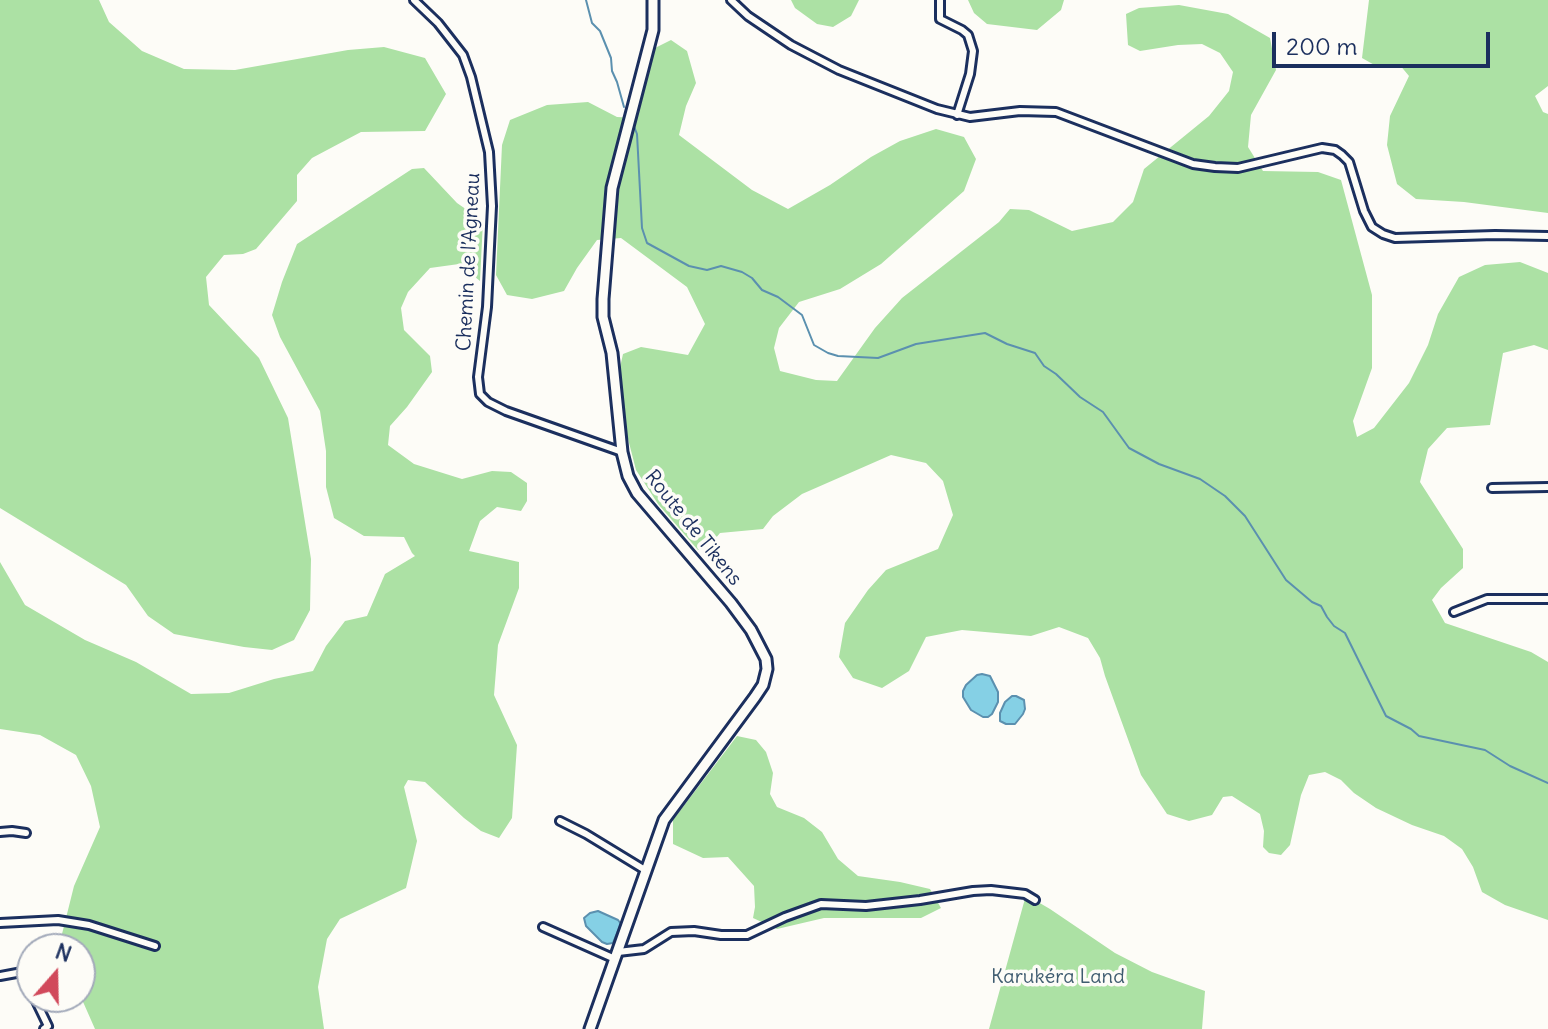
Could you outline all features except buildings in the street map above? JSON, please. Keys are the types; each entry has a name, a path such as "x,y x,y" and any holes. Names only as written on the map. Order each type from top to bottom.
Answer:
{"street":[{"name":"Chemin de l’Agneau","path":"414,0 438,23 463,55 489,152 492,206 487,307 478,377 480,394 506,411 622,452"},
{"name":"Route de Tikens","path":"590,1029 664,820 755,697 763,685 767,669 766,659 751,630 637,493 628,476 622,452 603,299 612,188 653,30 653,0"},
{"path":"731,0 748,16 791,45 839,70 957,115 1056,112 1193,164 1215,167 1238,168 1322,148 1335,150 1349,162 1364,211 1372,227 1383,234 1395,238 1548,236"},
{"path":"940,0 940,19 962,30 971,42 973,51 970,74 957,115"},
{"path":"1492,488 1548,487"},
{"path":"1454,612 1487,599 1548,599"},
{"path":"560,821 645,870"},
{"path":"0,832 26,833"},
{"path":"543,927 616,956 644,949 671,932 747,935 821,904 866,906 991,890 1025,894 1035,900"},
{"path":"0,923 58,920 89,925 155,946"}],"green space":[{"path":"0,0 99,0 109,22 142,51 184,69 235,70 348,50 384,47 425,58 446,94 425,131 361,132 312,158 297,175 297,201 256,249 243,254 224,255 206,277 209,305 259,358 288,418 311,559 310,610 294,640 272,650 174,634 148,616 126,585 0,508"},
{"path":"791,0 859,0 851,16 833,27 817,24 795,8"},
{"path":"968,0 1064,0 1061,10 1037,30 987,24 974,13"},
{"path":"1369,0 1548,0 1548,86 1535,96 1543,112 1548,114 1548,213 1416,199 1397,184 1387,145 1390,116 1409,76 1399,64 1378,67 1362,58"},
{"path":"1179,5 1228,14 1270,38 1276,70 1251,115 1248,147 1263,171 1318,172 1341,180 1372,295 1372,368 1353,421 1357,437 1374,428 1409,383 1428,345 1438,314 1459,277 1485,265 1520,262 1548,273 1548,350 1534,345 1503,353 1490,425 1447,428 1428,449 1420,482 1463,549 1463,568 1432,600 1445,623 1531,652 1548,662 1548,920 1505,905 1482,892 1462,849 1444,836 1376,808 1341,780 1325,772 1309,775 1301,795 1290,845 1281,855 1269,853 1263,847 1264,831 1260,814 1232,796 1223,797 1212,815 1189,821 1167,814 1141,775 1100,658 1088,638 1059,627 1031,636 962,630 926,637 909,671 882,688 853,678 839,657 845,623 886,570 938,549 953,515 943,481 926,463 891,455 802,494 773,516 763,529 720,533 706,550 698,550 658,504 636,470 627,435 619,372 623,354 641,347 688,355 705,324 687,287 621,238 597,240 564,291 532,299 507,295 496,275 502,145 510,120 547,105 588,102 617,117 637,118 655,48 671,40 687,51 696,83 679,135 752,190 788,209 900,141 936,129 964,137 976,159 964,191 881,264 840,289 799,302 779,328 774,348 780,371 816,380 837,381 875,328 902,298 999,222 1010,209 1029,210 1072,231 1113,222 1133,202 1144,169 1209,116 1229,91 1233,72 1220,53 1202,44 1140,51 1128,45 1126,14 1139,8"},
{"path":"424,168 457,203 483,221 480,281 459,264 430,268 408,292 401,308 404,330 430,356 432,372 390,426 388,445 414,464 462,479 492,471 511,472 527,483 527,501 521,511 497,507 480,521 469,551 519,562 519,588 498,645 494,695 517,745 512,818 499,838 481,831 425,782 408,780 404,787 417,841 406,888 340,919 327,939 318,987 324,1029 95,1029 88,1013 96,1013 96,933 62,933 74,886 100,827 91,786 76,755 40,735 0,729 0,562 25,605 85,640 136,662 191,694 229,693 313,671 326,646 345,621 367,616 385,574 415,556 404,537 364,536 334,518 326,487 326,451 320,411 280,337 272,315 297,244 412,169"},
{"path":"737,736 756,740 766,752 773,773 770,794 777,807 804,818 822,832 838,859 858,876 930,889 941,908 921,918 824,918 777,929 753,918 754,886 728,857 703,858 673,844 673,820"},
{"name":"Karukéra Land","path":"1026,895 1115,953 1152,972 1205,991 1202,1029 989,1029"}],"water":[{"path":"977,675 990,676 998,692 998,702 988,717 971,710 963,697 966,685"},
{"path":"1012,696 1024,700 1025,709 1015,724 1006,724 1000,721 1000,713"},
{"path":"598,911 621,924 613,943 602,942 586,926 584,918"}],"waterway":[{"path":"586,0 592,23 600,31 611,58 624,107"},
{"path":"633,124 637,134 642,228 647,243 689,266 707,270 721,266 742,272 762,290 778,297 802,315 814,345 838,356 878,358 916,344 985,333 1035,353 1044,366 1103,412 1129,448 1159,464 1200,479 1225,496 1245,516 1286,580 1321,606 1334,626 1345,633 1386,716 1419,736 1485,750 1510,766 1548,783"}]}
